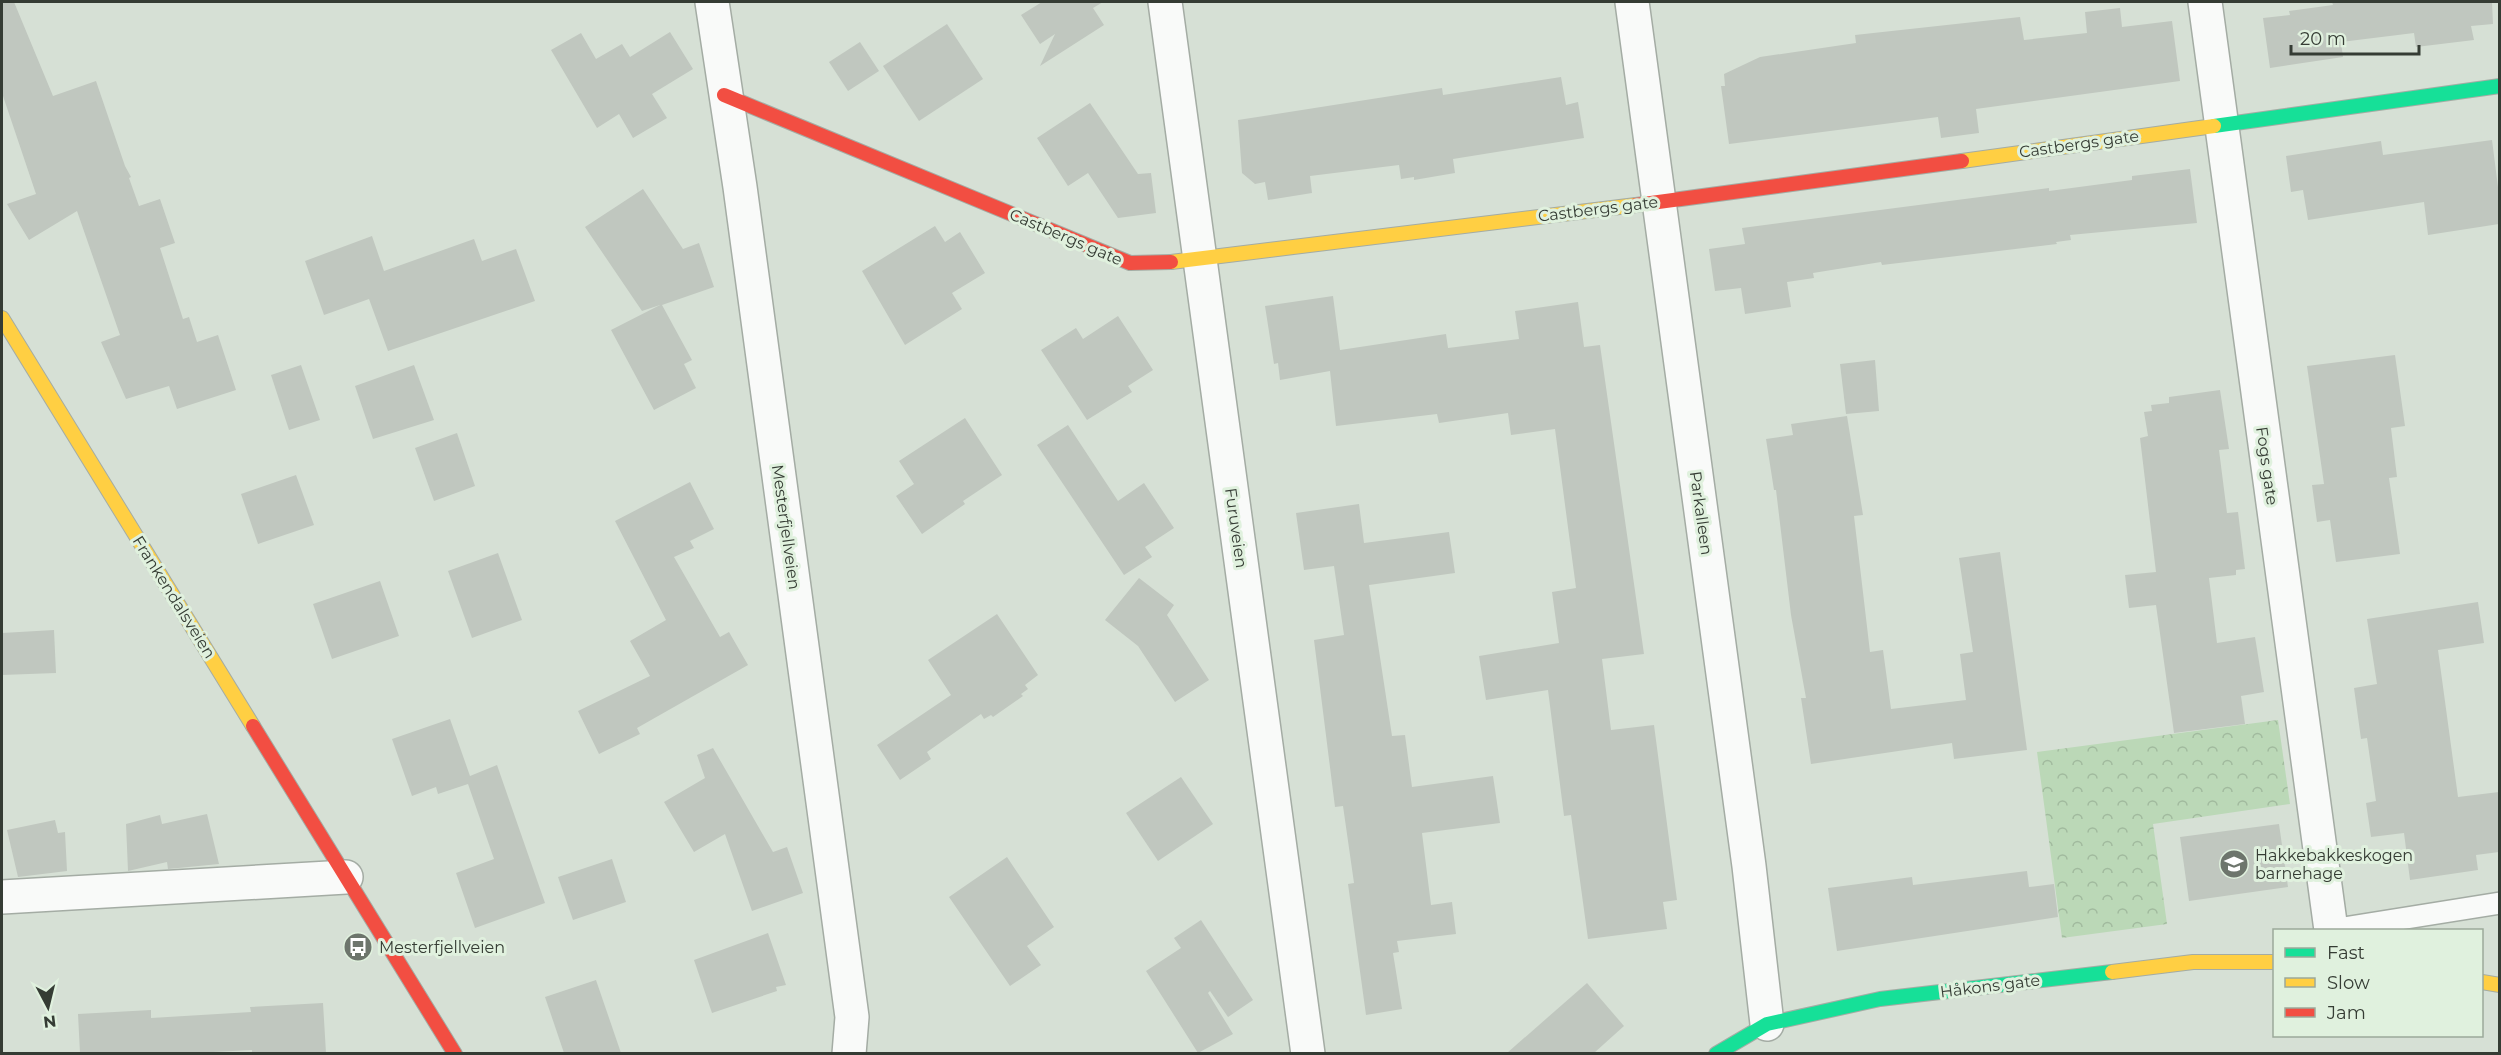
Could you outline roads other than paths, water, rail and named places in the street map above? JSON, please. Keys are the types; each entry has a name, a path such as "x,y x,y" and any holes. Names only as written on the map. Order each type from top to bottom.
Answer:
{"street":[{"name":"Mesterfjellveien","path":"712,2 724,95 741,187 852,1017 849,1053"},
{"name":"Furuveien","path":"1165,2 1308,1053"},
{"name":"Parkalleen","path":"1632,2 1749,866 1767,1024"},
{"name":"Fogs gate","path":"2205,2 2331,929"},
{"name":"Castbergs gate","path":"724,95 1130,263 1166,263 1660,202 2499,86"},
{"name":"Frankendalsveien","path":"2,318 455,1053"},
{"path":"2,897 346,877"},
{"name":"Håkons gate","path":"1716,1053 1767,1024 1880,999 2193,962 2273,962"},
{"path":"2483,982 2499,985"}],"lane":[{"path":"2337,929 2499,903"}],"place":[{"name":"Hakkebakkeskogen barnehage","path":"2234,864"},
{"name":"Mesterfjellveien","path":"358,947"}]}
